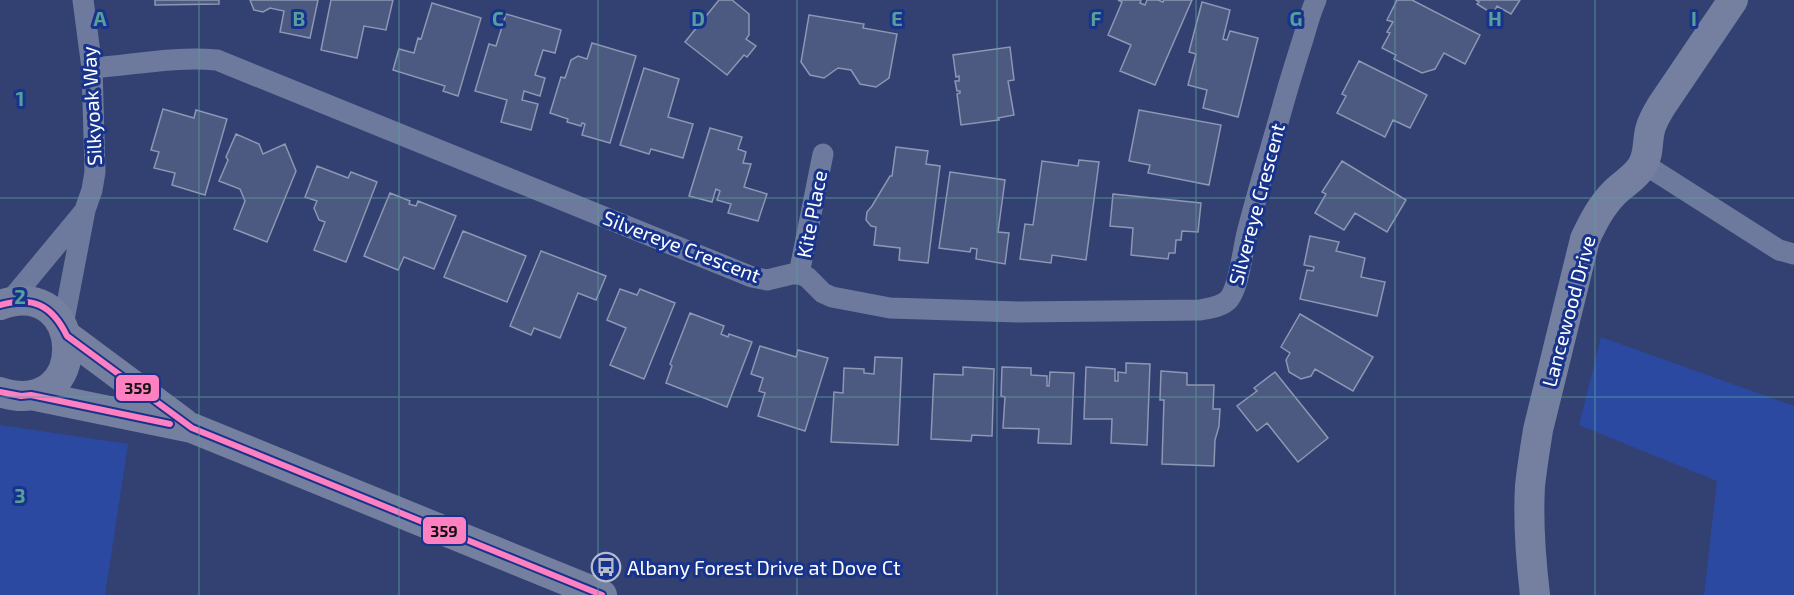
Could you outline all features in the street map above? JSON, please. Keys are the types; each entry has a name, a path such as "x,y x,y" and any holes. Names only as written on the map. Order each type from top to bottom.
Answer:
{"street":[{"name":"Silkyoak Way","path":"65,331 85,210 95,172 92,68 83,0"},
{"name":"Silvereye Crescent","path":"92,68 171,59 217,60 752,277 767,280 799,274 807,277 823,293 832,297 890,308 1018,312 1200,310 1215,308 1230,298 1241,267 1246,234 1314,0"},
{"path":"1733,0 1654,118 1650,130 1648,155 1644,164 1779,250 1794,254"},
{"name":"Kite Place","path":"799,274 823,154"},
{"name":"Lancewood Drive","path":"1535,595 1530,488 1534,455 1577,267 1585,239 1599,211 1616,191 1639,172 1644,164"},
{"name":"Silkyoak Way","path":"5,303 85,210"},
{"path":"0,392 21,396 42,392 51,386 64,369 68,347 65,331 56,316 48,309 38,303 24,300 5,303"},
{"path":"65,331 192,428"},
{"path":"31,395 192,428 602,595"}],"shaded area":[{"path":"1601,337 1794,406 1794,595 1704,595 1717,481 1579,425"},
{"path":"0,425 128,444 105,595 0,595"}],"building":[{"path":"155,0 219,0 219,4 155,5"},
{"path":"250,0 318,0 310,38 280,32 284,11 270,8 263,12 254,10"},
{"path":"331,0 393,0 386,30 364,26 357,58 321,50"},
{"path":"719,0 732,0 749,14 749,35 746,39 756,46 747,57 744,55 727,75 685,42"},
{"path":"1118,0 1141,0 1140,3 1145,5 1147,0 1163,2 1164,0 1192,0 1155,85 1120,71 1131,45 1108,35 1122,2"},
{"path":"1397,0 1412,0 1480,35 1465,64 1444,53 1435,69 1422,73 1394,59 1396,55 1382,48 1393,22 1387,20"},
{"path":"1476,0 1520,0 1511,14 1497,6 1493,14 1477,4 1479,2"},
{"path":"1202,2 1230,10 1223,39 1227,40 1230,31 1258,38 1238,117 1203,108 1207,90 1188,85 1196,54 1189,52"},
{"path":"432,3 481,18 458,96 443,91 445,86 393,70 399,49 414,53 418,38 421,39"},
{"path":"506,14 561,30 555,53 543,50 535,75 545,78 540,96 524,91 522,100 538,104 531,130 501,122 507,100 475,91 489,44 496,46"},
{"path":"809,15 864,24 863,28 897,34 889,78 876,87 860,84 851,70 838,68 824,78 810,75 801,62"},
{"path":"592,43 636,56 610,143 582,135 585,124 582,123 581,126 567,122 568,119 550,113 561,77 565,78 571,60 578,56 587,59"},
{"path":"1010,47 1014,80 1008,81 1014,115 998,118 999,120 961,125 957,94 960,91 957,91 955,81 959,81 959,76 956,77 953,55"},
{"path":"1359,61 1427,95 1410,128 1393,120 1385,137 1337,113 1346,96 1342,94"},
{"path":"644,68 679,79 668,117 693,124 683,158 651,149 649,154 620,145"},
{"path":"163,109 194,118 196,110 227,119 205,195 172,185 175,173 154,168 159,152 151,150"},
{"path":"1139,110 1221,125 1209,185 1148,173 1150,165 1129,161"},
{"path":"710,128 742,137 738,149 746,152 743,163 751,164 744,187 767,194 758,221 728,213 731,204 717,200 720,191 716,189 712,202 689,196"},
{"path":"236,134 259,144 263,154 285,144 296,171 267,242 234,229 245,201 240,189 219,181"},
{"path":"896,147 928,151 926,164 940,166 928,263 899,260 900,248 874,245 876,227 871,226 866,220 867,212 892,176"},
{"path":"1079,160 1099,162 1086,260 1052,255 1051,263 1020,259 1025,224 1033,225 1042,161 1078,166"},
{"path":"1342,161 1406,200 1387,232 1355,213 1344,230 1315,213 1326,194 1322,192"},
{"path":"317,166 348,178 351,172 377,182 346,262 314,250 325,222 319,220 314,208 317,201 305,197"},
{"path":"950,172 1005,180 998,232 1009,233 1005,264 976,259 977,249 971,248 970,252 939,248"},
{"path":"390,193 410,201 409,204 416,206 418,201 456,216 434,269 404,257 398,270 364,256"},
{"path":"1113,194 1201,203 1198,232 1182,231 1181,240 1176,240 1175,253 1169,253 1168,259 1131,255 1133,228 1110,226"},
{"path":"463,231 526,256 507,302 444,277"},
{"path":"1310,236 1339,242 1336,251 1365,258 1361,277 1385,282 1377,316 1300,299 1307,270 1313,271 1314,267 1304,265"},
{"path":"541,251 606,276 596,300 578,293 560,338 534,328 531,335 510,326"},
{"path":"620,289 637,295 640,289 675,303 644,379 610,365 626,328 607,320"},
{"path":"690,313 724,326 721,334 728,337 729,334 752,342 727,407 666,383 672,366 670,364"},
{"path":"1300,314 1373,357 1353,391 1315,369 1311,376 1301,379 1289,372 1286,360 1290,353 1281,347"},
{"path":"760,346 796,357 798,350 828,358 805,431 758,416 765,393 759,391 763,378 751,374"},
{"path":"875,357 902,358 898,445 831,442 834,392 843,393 844,368 864,369 864,373 874,374"},
{"path":"1126,363 1150,364 1147,445 1111,443 1112,419 1084,419 1086,367 1115,369 1115,381 1118,381 1118,372 1126,373"},
{"path":"963,367 994,369 992,436 972,435 971,441 931,439 934,374 963,375"},
{"path":"1002,367 1031,368 1031,375 1047,376 1047,386 1049,386 1050,372 1074,373 1071,444 1038,443 1039,429 1003,428 1005,397 1001,396"},
{"path":"1161,371 1187,373 1187,385 1214,385 1213,409 1220,409 1214,466 1162,464 1164,400 1160,400"},
{"path":"1275,372 1328,438 1298,462 1267,423 1257,431 1237,406 1257,391 1254,388"}],"transit line":[{"name":"359","path":"0,305 12,302 32,303 48,310 67,336 192,428 602,595"},
{"name":"359","path":"0,392 21,396 31,395 170,424"}],"place":[{"name":"Albany Forest Drive at Dove Ct","path":"606,567"}]}
